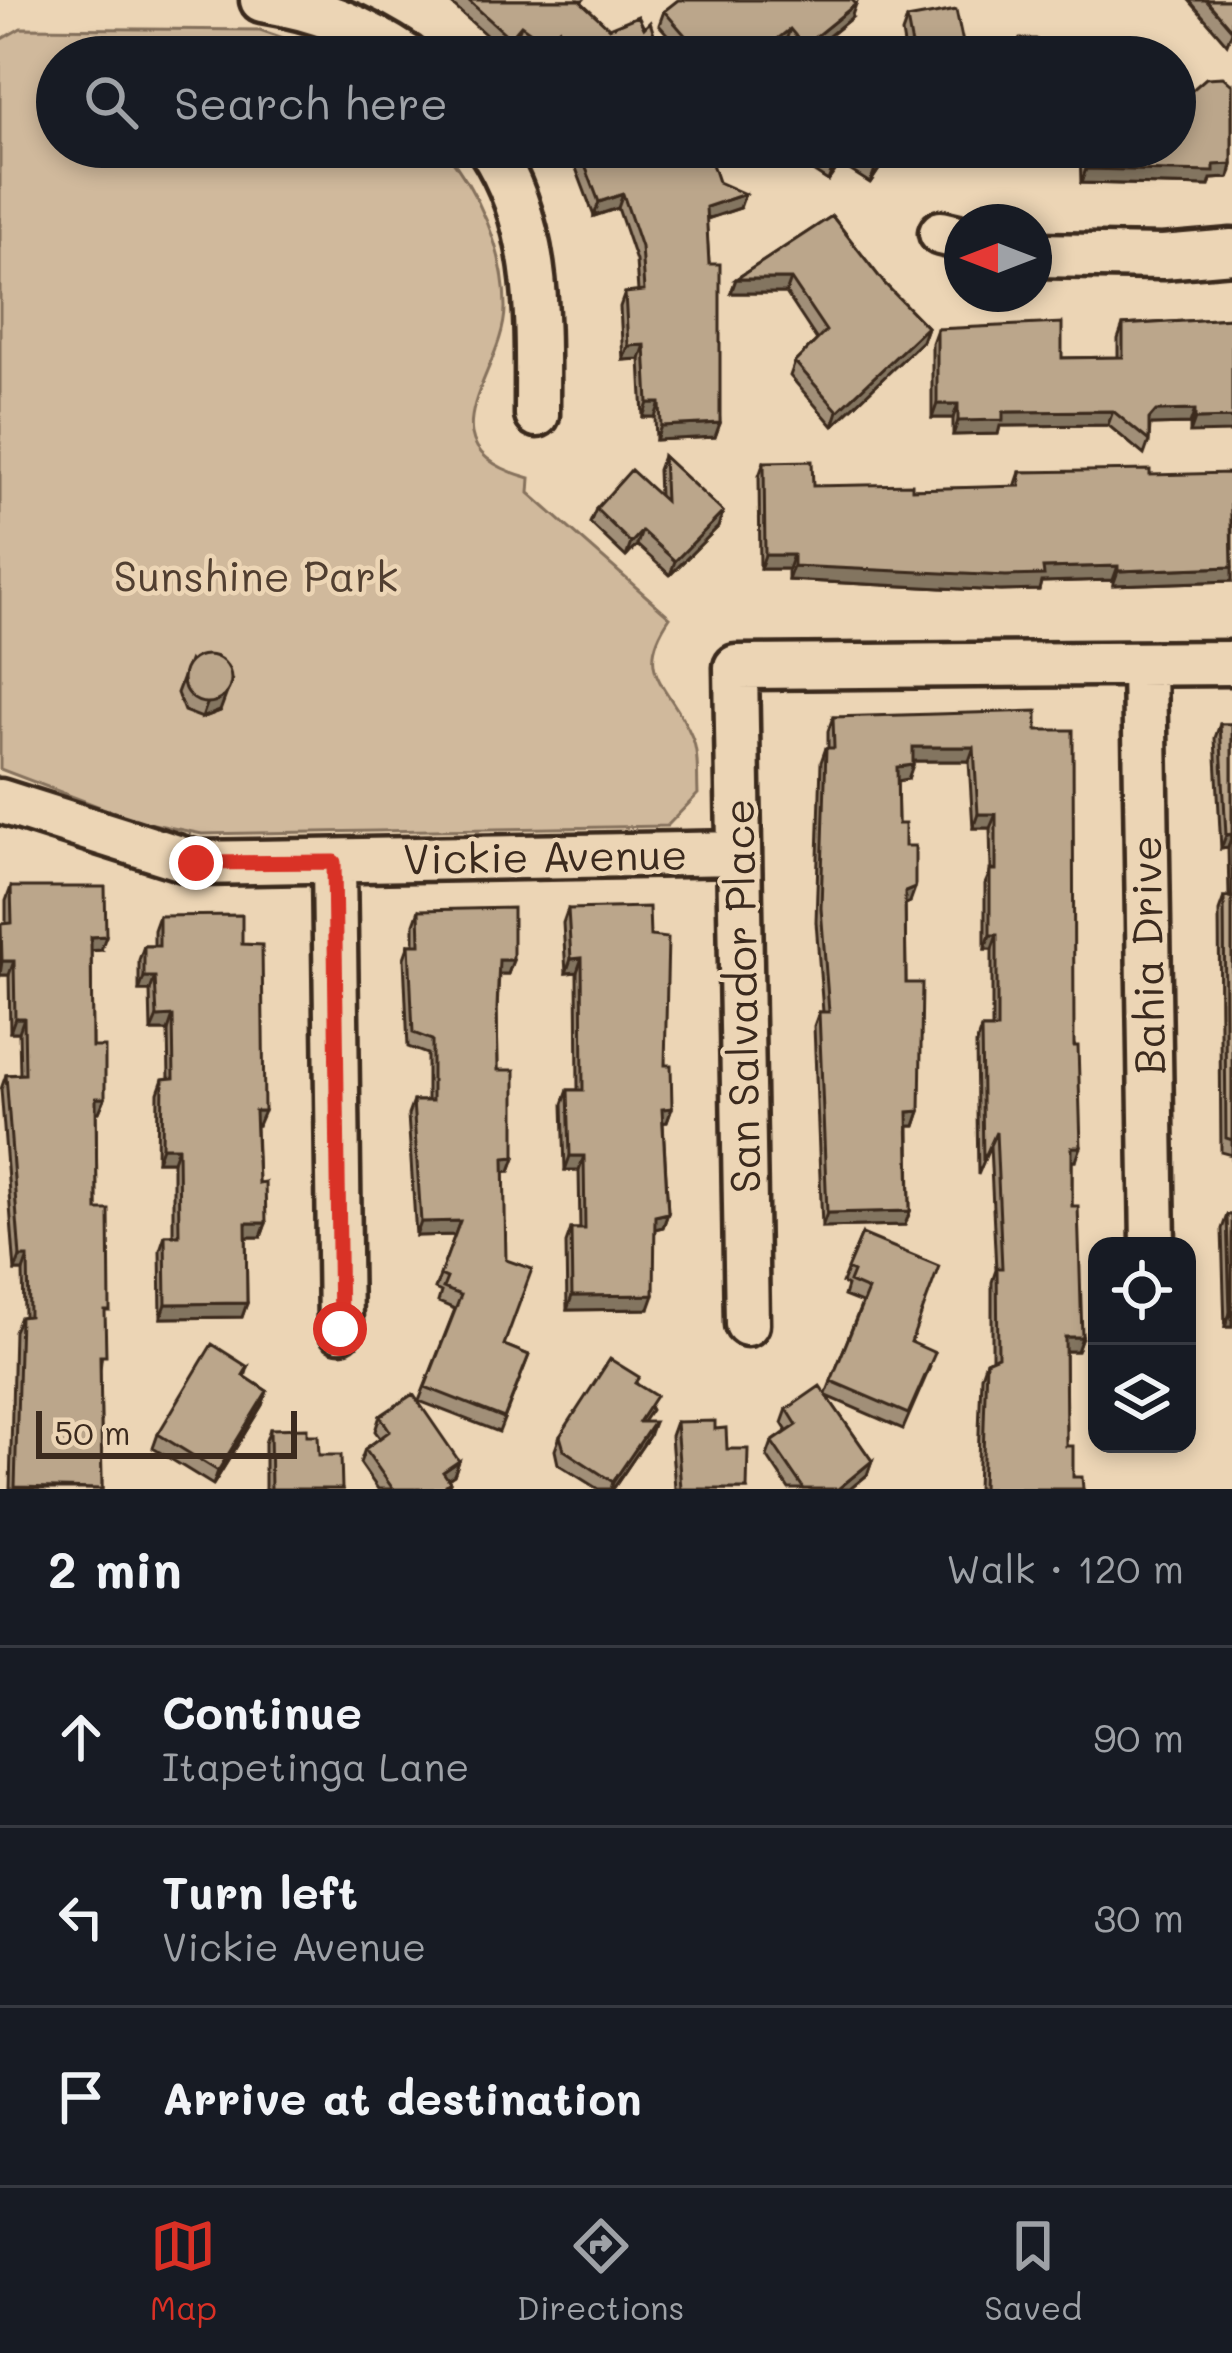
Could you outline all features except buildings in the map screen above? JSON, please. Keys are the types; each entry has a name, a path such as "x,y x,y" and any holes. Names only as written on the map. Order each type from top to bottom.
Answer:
{"street":[{"path":"262,0 302,6 375,36"},
{"path":"503,168 525,226 534,280 537,416"},
{"path":"1052,255 1163,257 1232,251"},
{"path":"1144,664 1232,663"},
{"name":"San Salvador Place","path":"747,1324 736,667 1144,664"},
{"name":"Bahia Drive","path":"1144,664 1153,1237"},
{"name":"Vickie Avenue","path":"0,801 196,863 739,853"},
{"path":"334,862 340,1329"}],"green space":[{"name":"Sunshine Park","path":"21,28 260,30 278,36 36,36 36,168 457,168 487,222 504,286 502,332 474,406 471,428 477,448 496,465 530,478 529,493 670,617 659,636 654,666 694,743 698,794 667,826 202,834 134,820 0,769 0,40"}],"route":[{"path":"196,863 334,862 340,1329"}]}
